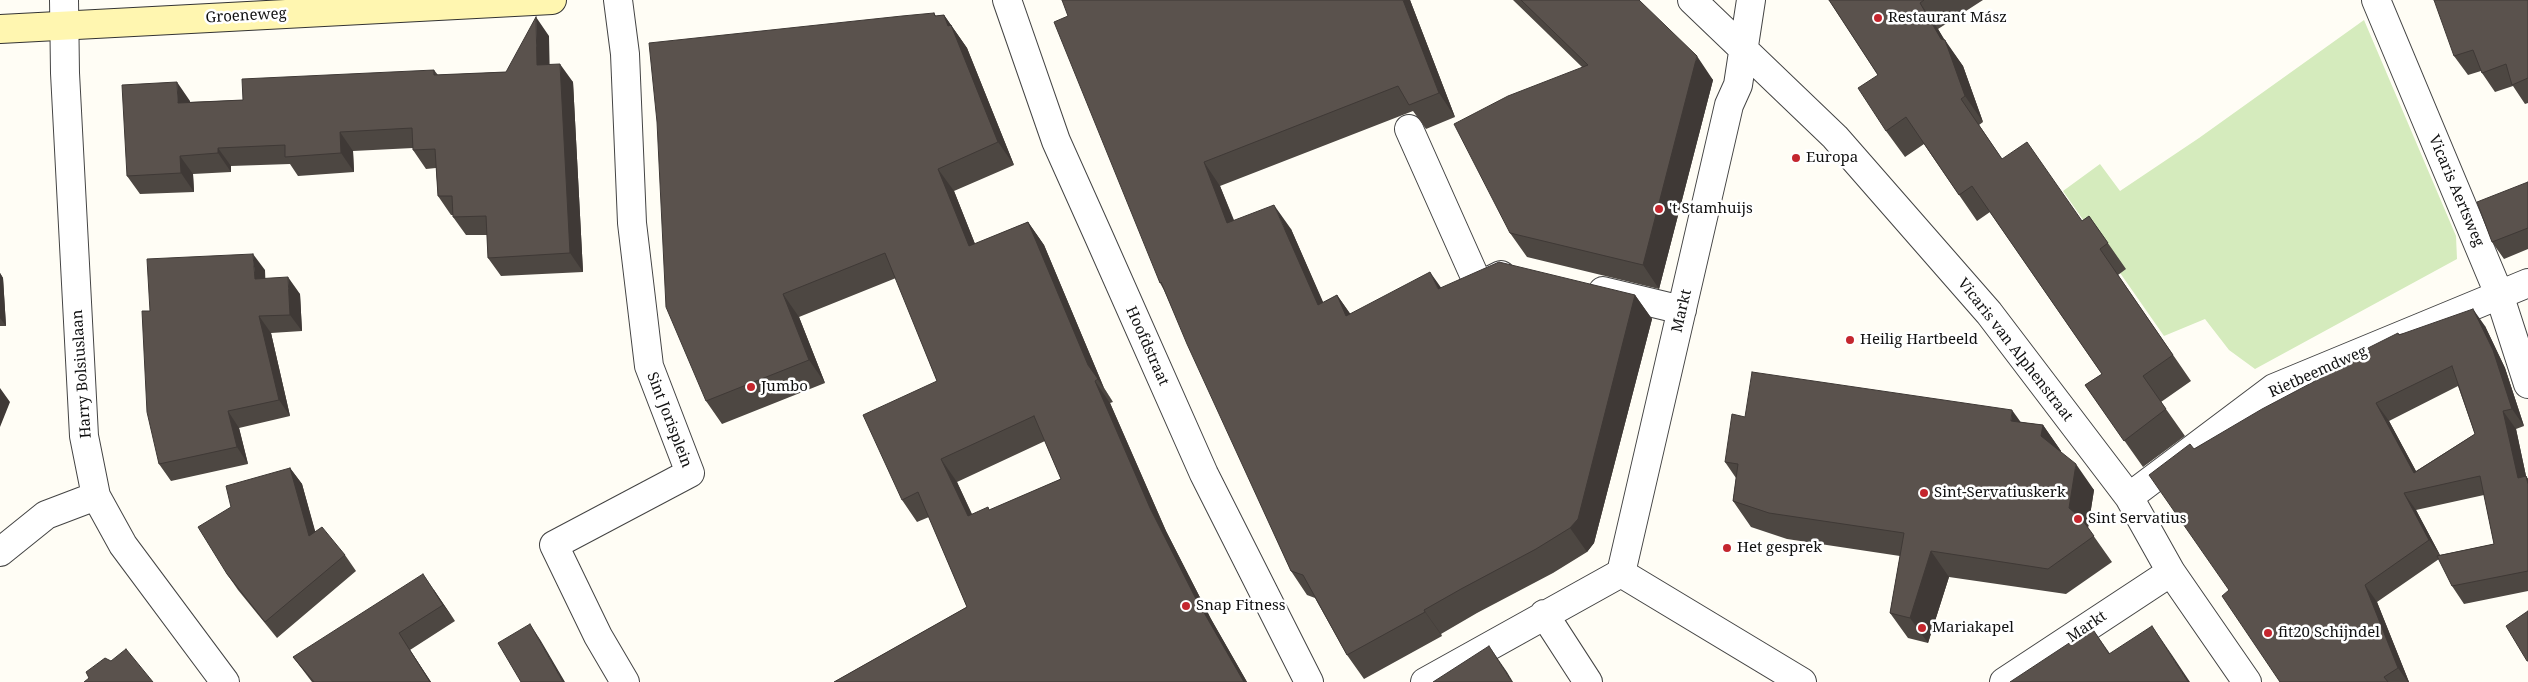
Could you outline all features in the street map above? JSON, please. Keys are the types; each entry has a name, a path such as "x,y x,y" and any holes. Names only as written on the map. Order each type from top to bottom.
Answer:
{"street":[{"name":"Groeneweg","path":"0,29 64,13 552,0"},
{"name":"Sint Jorisplein","path":"618,0 625,54 632,224 649,366 690,473 554,545 598,636 625,682"},
{"name":"Hoofdstraat","path":"1007,0 1056,141 1098,237 1204,474 1309,682"},
{"name":"Vicaris van Alphenstraat","path":"1692,0 1835,137 1989,313 2129,497 2171,572 2247,682"},
{"path":"1742,49 1751,0"},
{"name":"Vicaris Aertsweg","path":"2376,0 2499,294 2528,384"},
{"name":"Harry Bolsiuslaan","path":"64,13 84,436 96,496 123,545 226,682"},
{"name":"Markt","path":"1621,573 1729,105 1738,85 1742,49"},
{"path":"1409,129 1479,286 1514,270 1523,272"},
{"name":"Rietbeemdweg","path":"2129,497 2274,388 2528,283"},
{"path":"1579,286 1682,310"},
{"path":"0,552 46,515 96,496"},
{"name":"Markt","path":"2004,682 2171,572"},
{"path":"1425,682 1544,614 1621,573 1802,682"},
{"path":"1544,614 1588,682"}],"green space":[{"path":"2364,20 2456,236 2457,259 2255,369 2229,350 2205,319 2164,336 2063,191 2100,164 2120,191 2199,138"}],"building":[{"path":"1062,0 1403,0 1439,93 1409,105 1398,86 1204,162 1227,223 1274,205 1318,305 1337,295 1346,316 1430,272 1438,289 1499,262 1635,295 1578,519 1570,528 1347,655 1303,575 1291,571 1160,283 1054,22 1068,16"},
{"path":"1521,0 1639,0 1697,56 1643,265 1510,233 1454,124 1508,96 1588,65"},
{"path":"1829,0 1924,0 1920,3 1941,39 1945,40 1965,96 1961,99 2002,159 2027,142 2082,221 2089,216 2108,243 2100,249 2173,355 2143,376 2166,409 2124,441 2085,385 2102,374 1972,186 1959,195 1906,117 1886,131 1858,88 1878,75"},
{"path":"2434,0 2528,0 2528,78 2512,85 2506,64 2482,73 2473,50 2454,56"},
{"path":"934,13 935,16 944,15 948,26 951,25 998,142 938,169 969,246 1028,222 1088,365 1098,379 1095,381 1150,508 1195,597 1244,682 834,682 967,607 918,492 902,500 863,415 937,381 885,253 783,294 809,360 706,401 666,307 657,122 649,43","holes":["1034,416 1061,479 989,510 988,507 968,516 941,459"]},
{"path":"536,17 537,65 560,64 570,253 488,258 486,216 453,217 452,196 438,196 435,149 413,150 412,128 340,132 341,153 285,157 285,145 218,148 218,153 180,156 181,173 127,176 122,85 177,82 178,103 243,100 242,79 434,70 434,75 506,72"},
{"path":"2528,182 2528,228 2492,242 2477,202"},
{"path":"253,254 255,279 288,277 290,315 259,316 279,400 228,411 237,447 159,464 147,412 142,311 150,311 147,259"},
{"path":"2473,309 2493,350 2512,409 2503,411 2518,478 2526,476 2528,484 2528,571 2452,586 2437,556 2494,544 2480,476 2404,493 2429,540 2365,585 2398,668 2384,677 2388,682 2280,682 2222,596 2229,590 2149,475 2190,444 2194,449 2262,409 2370,352 2368,348 2398,333 2399,335","holes":["2452,366 2475,434 2414,473 2376,403"]},
{"name":"Sint-Servatiuskerk","path":"1752,372 2012,410 2011,421 2043,425 2041,436 2076,464 2069,508 2081,518 2094,536 2048,569 1931,551 1910,618 1890,613 1904,533 1769,513 1733,501 1738,464 1725,462 1732,414 1745,417"},
{"path":"290,468 309,536 322,527 345,555 265,622 227,574 198,527 231,507 226,486"},
{"path":"423,574 443,605 399,633 430,682 314,682 293,657"},
{"path":"2528,611 2528,661 2527,661 2506,626"},
{"path":"530,624 563,682 521,682 498,643"},
{"path":"2152,626 2188,682 2010,682 2092,628 2109,654"},
{"path":"1489,646 1512,682 1433,682"},
{"path":"126,649 153,682 84,682 89,678 86,672 105,658 111,661"}],"place":[{"name":"Restaurant Mász","path":"1878,18"},
{"name":"Europa","path":"1796,158"},
{"name":"'t Stamhuijs","path":"1659,209"},
{"name":"Heilig Hartbeeld","path":"1850,340"},
{"name":"Jumbo","path":"751,387"},
{"name":"Sint-Servatiuskerk","path":"1924,493"},
{"name":"Sint Servatius","path":"2078,519"},
{"name":"Het gesprek","path":"1727,548"},
{"name":"Snap Fitness","path":"1186,606"},
{"name":"Mariakapel","path":"1922,628"},
{"name":"fit20 Schijndel","path":"2268,633"}]}
